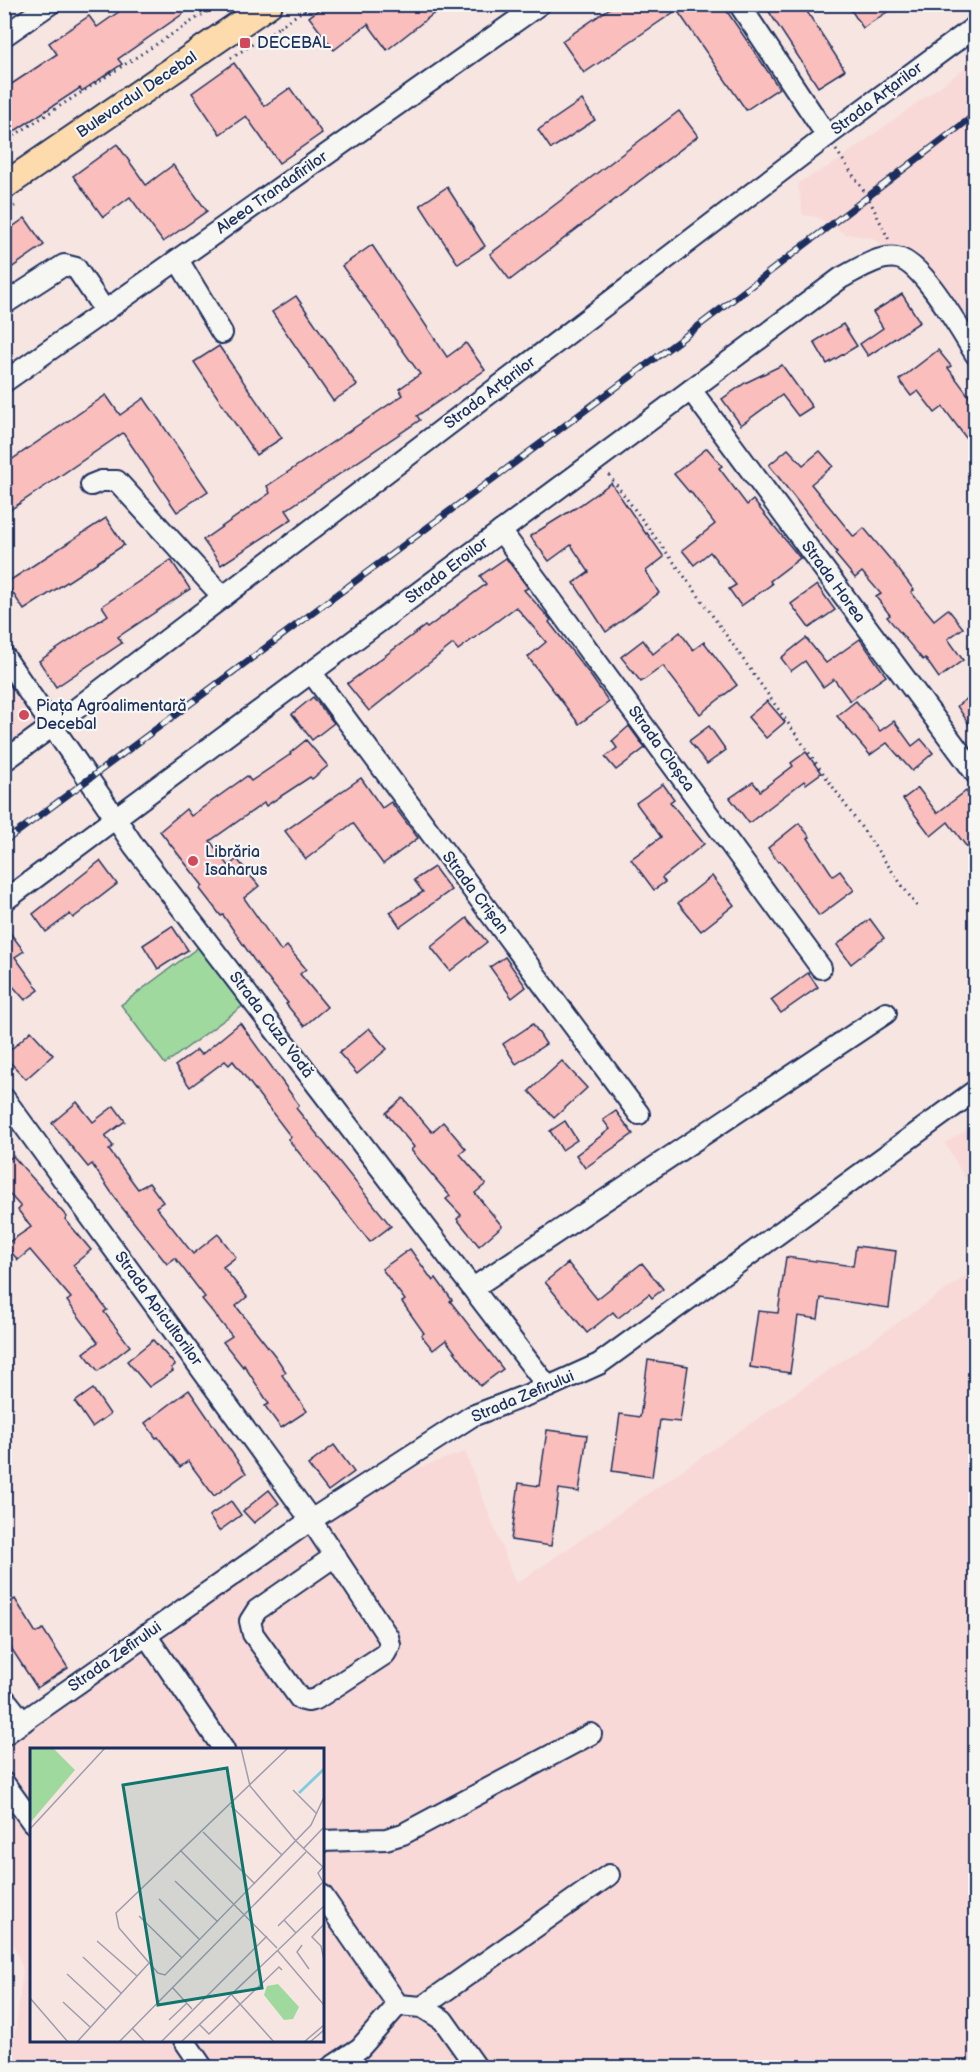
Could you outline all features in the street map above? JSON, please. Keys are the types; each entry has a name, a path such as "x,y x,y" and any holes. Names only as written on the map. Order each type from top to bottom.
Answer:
{"main road":[{"name":"Bulevardul Decebal","path":"4,186 274,16"}],"street":[{"path":"4,36 50,4"},
{"name":"Aleea Trandafirilor","path":"4,382 540,4"},
{"path":"739,4 827,136"},
{"name":"Strada Arțarilor","path":"4,761 51,728 827,136 975,26"},
{"path":"897,258 914,266 931,287 975,355"},
{"name":"Strada Eroilor","path":"4,901 841,278 876,261 897,258"},
{"path":"178,260 222,333"},
{"path":"4,304 64,265 76,267 105,311"},
{"name":"Strada Horea","path":"691,390 975,774"},
{"path":"91,485 101,481 117,481 224,597"},
{"name":"Strada Cloșca","path":"501,531 820,968"},
{"name":"Strada Cuza Vodă","path":"4,656 51,728 134,846 548,1387"},
{"name":"Strada Crișan","path":"311,672 639,1114"},
{"path":"473,1288 886,1013"},
{"name":"Strada Zefirului","path":"4,1735 311,1520 472,1416 548,1387 599,1364 975,1090"},
{"name":"Strada Apicultorilor","path":"4,1098 311,1520 335,1556 388,1637 390,1646 385,1654 316,1699 308,1701 300,1699 253,1634 250,1621 257,1610 335,1556"},
{"path":"146,1635 223,1748"},
{"path":"4,1698 23,1722"},
{"path":"324,1841 386,1839 403,1834 591,1734"},
{"path":"4,1783 30,1819"},
{"path":"422,2007 609,1875"},
{"path":"324,1898 398,2005"},
{"path":"398,2005 422,2007 443,2020 477,2067"},
{"path":"330,2067 360,2048 398,2005"},
{"path":"185,2042 202,2067"}],"path":[{"path":"4,142 219,4"},
{"path":"274,16 313,4"},
{"path":"827,136 868,197 897,258"},
{"path":"597,459 693,588 918,908"}],"shaded area":[{"path":"975,61 975,322 953,307 873,238 845,234 817,217 803,215 798,183 833,164"},
{"name":"Piața Agroalimentară Decebal","path":"4,656 51,728 4,761"},
{"path":"975,1125 975,1195 945,1143"},
{"path":"975,1270 975,2067 6,2067 14,2042 23,1969 5,1923 5,1735 380,1481 465,1452 516,1584"}],"green space":[{"path":"200,946 244,1005 165,1064 121,1005"}],"building":[{"path":"130,4 197,4 118,59 122,64 82,91 80,88 4,138 4,89 57,54 49,43 89,16 97,27"},
{"path":"326,4 359,4 364,11 373,4 446,4 387,50 368,24 334,50 309,17"},
{"path":"616,4 722,4 779,88 746,110 677,10 584,73 562,41"},
{"path":"764,4 802,4 845,70 818,87"},
{"path":"847,4 899,4 863,28"},
{"path":"234,63 264,106 290,88 322,133 279,163 246,116 220,134 192,93"},
{"path":"582,100 595,120 551,149 538,130"},
{"path":"679,111 698,136 510,280 490,254"},
{"path":"117,144 146,185 173,165 207,211 163,242 130,197 103,217 73,176"},
{"path":"447,187 485,246 458,264 420,205"},
{"path":"25,218 44,245 4,273 4,233"},
{"path":"372,245 447,357 466,343 485,370 417,416 420,420 286,510 292,519 221,565 203,540 270,493 267,486 403,395 399,389 420,374 342,266"},
{"path":"902,294 920,322 868,356 860,344 883,328 873,312"},
{"path":"296,296 357,385 333,401 272,312"},
{"path":"843,324 857,346 827,364 814,342"},
{"path":"219,346 282,438 256,455 194,362"},
{"path":"938,350 951,366 948,368 975,404 975,450 943,407 935,413 918,391 911,396 899,380"},
{"path":"782,365 812,407 798,416 782,395 741,425 722,399 745,383"},
{"path":"106,395 120,415 144,398 208,491 177,512 123,433 4,514 4,465"},
{"path":"707,448 722,466 719,468 747,505 753,500 800,558 770,581 772,584 741,606 729,589 736,585 710,552 694,565 682,550 715,524 674,474"},
{"path":"788,449 803,465 820,451 833,466 811,484 854,537 864,528 895,565 914,590 911,592 934,620 948,609 963,628 948,639 963,660 939,678 925,658 923,660 887,617 890,615 876,597 881,594 862,572 855,578 769,465"},
{"path":"611,483 664,557 646,571 659,593 606,632 574,583 589,572 571,545 549,561 530,536"},
{"path":"106,518 124,545 24,610 6,583"},
{"path":"506,558 528,588 524,590 551,620 549,622 609,702 579,724 528,657 546,642 516,607 458,650 453,644 369,711 347,684 486,584 480,576"},
{"path":"171,560 190,589 118,637 122,643 56,687 39,661 108,615 102,606"},
{"path":"817,585 835,610 809,628 791,604"},
{"path":"680,632 693,650 704,642 737,685 700,714 663,666 641,682 621,657 643,640 653,654"},
{"path":"806,638 826,663 860,639 886,676 850,701 834,679 823,687 805,661 791,671 781,658"},
{"path":"975,693 975,733 957,706"},
{"path":"313,697 334,723 312,740 292,714"},
{"path":"767,701 785,722 766,738 748,717"},
{"path":"856,701 880,731 894,721 912,746 921,739 933,753 912,771 887,743 870,755 837,716"},
{"path":"629,726 645,748 616,770 605,757 617,748 612,741"},
{"path":"709,726 726,750 707,764 689,741"},
{"path":"306,740 328,766 312,779 310,777 266,806 264,803 210,841 229,866 237,859 259,886 244,898 281,951 287,946 306,969 300,974 327,1007 304,1026 260,969 223,915 221,916 200,889 203,886 160,831 186,809 191,816 247,776 251,781 291,754"},
{"path":"806,752 821,773 806,784 804,781 749,823 730,798 753,782 760,791 793,766 791,763"},
{"path":"361,778 382,808 391,802 418,838 383,864 353,823 306,859 285,831"},
{"path":"663,784 674,799 670,802 704,844 662,878 665,882 654,890 631,859 661,837 636,803"},
{"path":"918,788 937,813 966,791 975,803 975,858 948,822 931,836 903,799"},
{"path":"799,823 833,876 840,871 854,890 819,916 768,848"},
{"path":"100,861 117,884 73,918 70,914 46,932 33,914"},
{"path":"434,867 451,890 400,927 390,912 423,892 414,880"},
{"path":"712,876 734,905 701,931 678,903"},
{"path":"467,918 487,942 450,971 431,947"},
{"path":"870,919 884,938 851,964 837,945"},
{"path":"4,925 24,951 15,957 39,990 25,1000 4,976"},
{"path":"172,926 188,950 158,969 143,945"},
{"path":"505,957 526,987 512,998 490,967"},
{"path":"808,973 818,987 781,1013 771,1000"},
{"path":"240,1023 299,1105 296,1108 391,1226 370,1242 288,1139 291,1137 233,1061 229,1065 225,1061 190,1087 175,1066 197,1050 201,1055"},
{"path":"533,1024 546,1044 516,1064 503,1044"},
{"path":"369,1028 387,1049 357,1074 339,1053"},
{"path":"31,1031 53,1055 26,1079 4,1056"},
{"path":"562,1061 587,1088 554,1118 529,1091"},
{"path":"403,1098 432,1132 443,1122 466,1149 460,1154 486,1184 475,1193 502,1226 479,1246 457,1219 461,1215 446,1199 450,1196 411,1150 414,1147 386,1113"},
{"path":"77,1102 93,1122 114,1106 125,1121 105,1136 113,1146 109,1150 138,1189 149,1183 163,1202 156,1207 193,1254 218,1234 236,1257 223,1267 247,1297 236,1306 276,1357 286,1372 282,1375 307,1411 281,1428 265,1406 269,1404 244,1365 243,1367 223,1342 232,1336 202,1299 205,1297 175,1258 167,1264 120,1205 92,1164 88,1167 52,1123"},
{"path":"616,1111 633,1134 585,1168 576,1155 610,1129 603,1120"},
{"path":"565,1121 577,1140 562,1150 550,1131"},
{"path":"13,1156 67,1217 65,1219 91,1250 73,1265 107,1310 104,1312 130,1346 98,1371 84,1353 98,1342 67,1301 71,1298 30,1250 18,1260 5,1245 31,1227 18,1210 21,1207 4,1188 4,1163"},
{"path":"856,1246 896,1251 889,1308 821,1298 818,1319 798,1316 790,1373 750,1367 758,1311 778,1313 786,1257 853,1266"},
{"path":"410,1249 433,1281 436,1278 452,1300 450,1301 503,1369 480,1386 446,1340 433,1350 421,1335 424,1333 402,1302 405,1300 382,1269"},
{"path":"568,1263 597,1299 642,1263 663,1289 652,1298 649,1294 618,1318 613,1312 587,1333 545,1282"},
{"path":"153,1340 175,1365 171,1368 173,1371 149,1387 127,1361"},
{"path":"648,1360 688,1366 680,1422 660,1420 652,1477 612,1471 620,1414 640,1417"},
{"path":"93,1389 110,1414 92,1427 75,1402"},
{"path":"189,1390 246,1473 214,1496 188,1461 180,1467 145,1423"},
{"path":"547,1430 587,1435 579,1492 559,1489 551,1546 511,1540 519,1483 539,1486"},
{"path":"334,1445 354,1472 328,1491 308,1465"},
{"path":"269,1490 279,1503 254,1523 243,1511"},
{"path":"231,1501 241,1515 219,1531 209,1516"},
{"path":"15,1599 36,1633 43,1629 68,1668 37,1688 4,1637 4,1605"}],"railway":[{"path":"4,842 688,334 976,114"}],"place":[{"name":"DECEBAL","path":"245,43"},
{"name":"Piața Agroalimentară Decebal","path":"24,715"},
{"name":"Librăria Isaharus","path":"193,861"}]}
